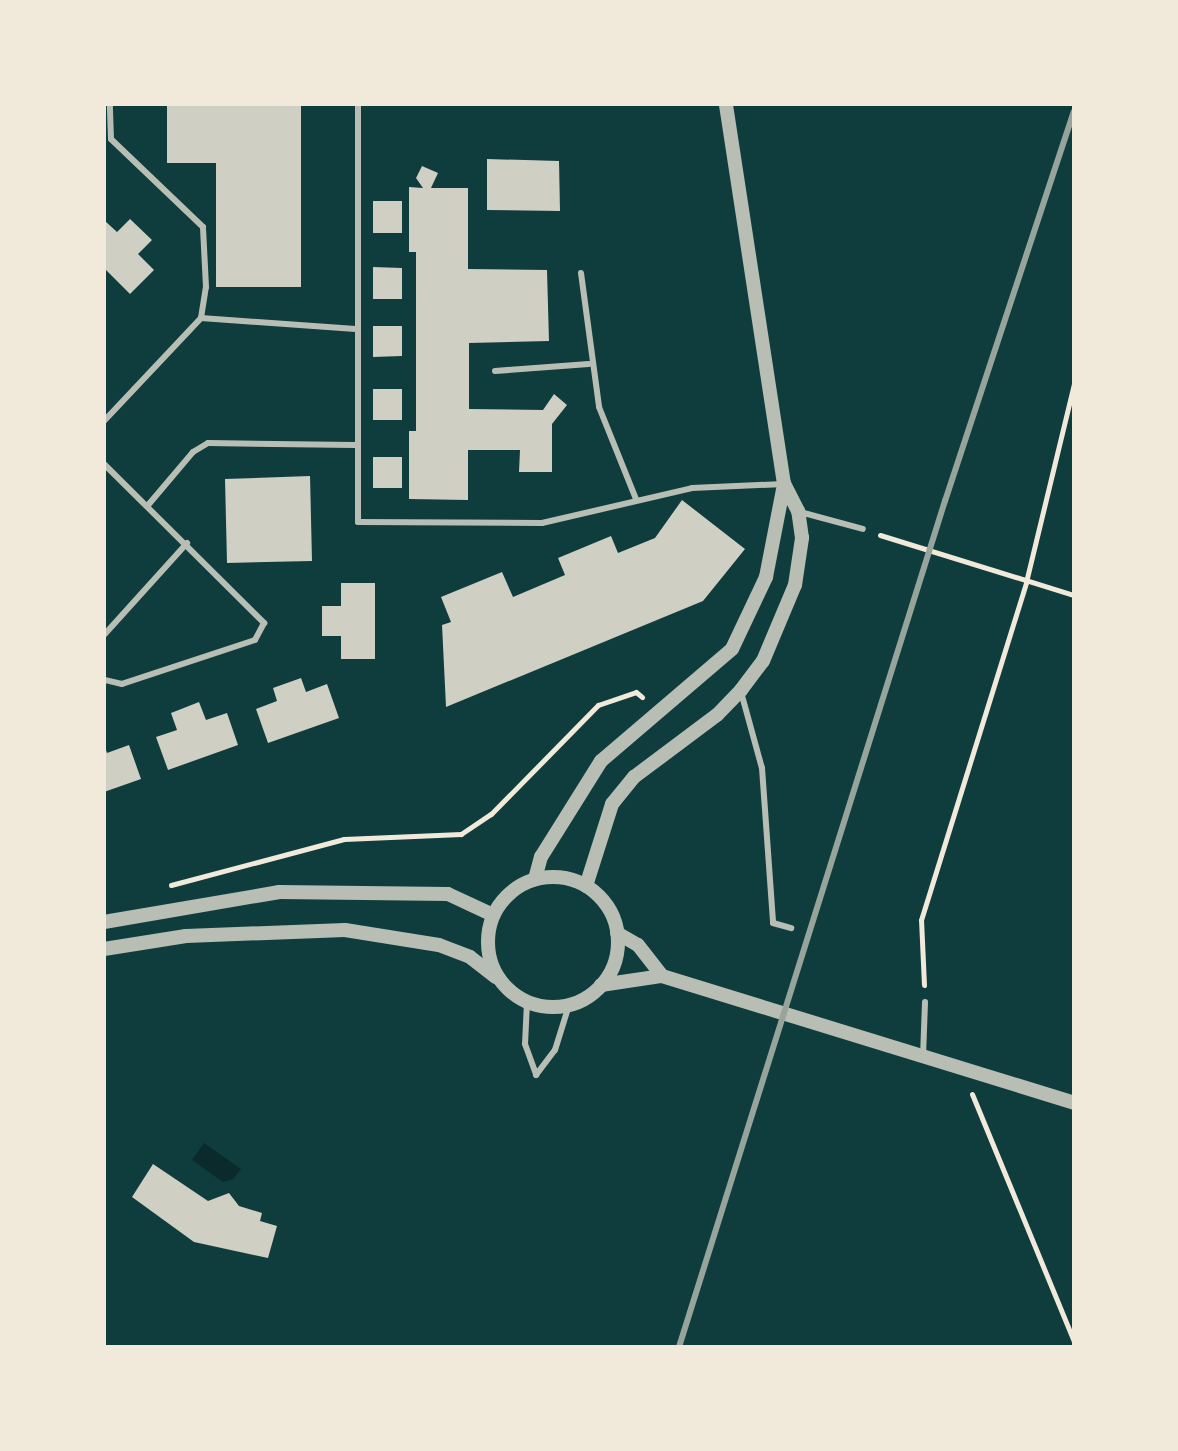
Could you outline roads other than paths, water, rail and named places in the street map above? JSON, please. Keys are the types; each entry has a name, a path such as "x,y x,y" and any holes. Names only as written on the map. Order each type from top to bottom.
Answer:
{"street":[{"path":"586,886 612,804 634,777 717,715 741,690 763,661 795,585 802,538 798,511 784,484 726,104"},
{"path":"535,879 541,857 601,761 659,710 711,672 750,617 766,577 784,484"},
{"path":"500,980 490,959 493,915 503,899 535,879 561,877 586,886 601,898 617,933 614,961 601,985"},
{"path":"104,922 279,892 448,894 493,915"},
{"path":"104,949 186,936 345,930 439,945 470,957 527,1002 569,1005 601,985 662,976 1074,1103"},
{"path":"617,933 638,945 662,976"}],"lane":[{"path":"104,421 201,318 206,287 203,227 111,139 110,104"},
{"path":"358,104 355,445 358,522 542,523 692,488 784,484"},
{"path":"581,273 589,364 599,407 636,499"},
{"path":"201,318 356,329"},
{"path":"495,371 589,364"},
{"path":"149,504 193,452 208,443 355,445"},
{"path":"104,464 149,504 264,623 255,640 122,684 104,680"},
{"path":"798,511 863,529"},
{"path":"104,635 187,543"},
{"path":"741,690 762,768 773,923 791,928"},
{"path":"527,1002 525,1044 536,1075 555,1050 569,1005"},
{"path":"923,1057 925,1002"}],"water":[{"path":"204,1143 241,1169 233,1179 223,1182 192,1160"}],"railway":[{"path":"679,1347 945,501 1074,112"}]}
